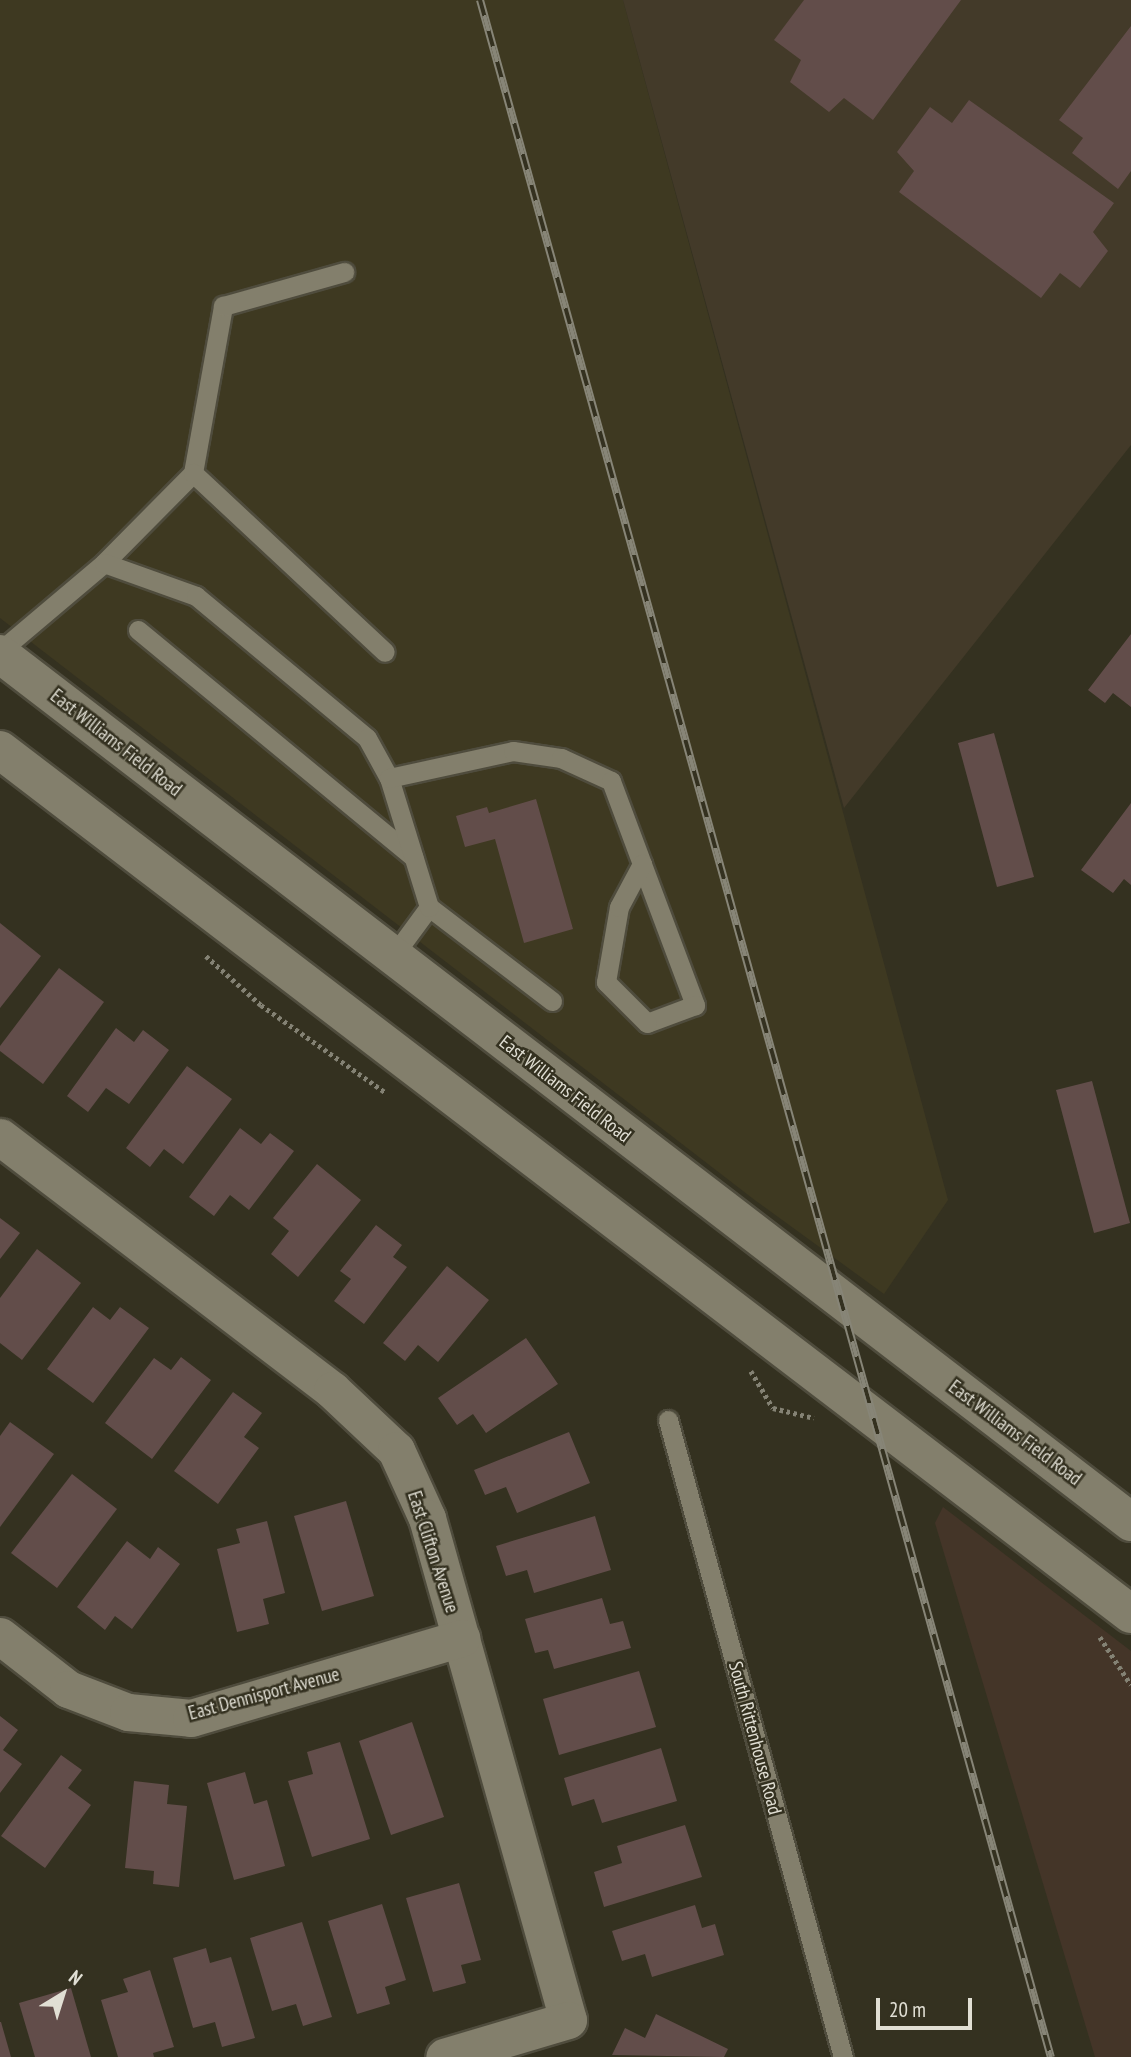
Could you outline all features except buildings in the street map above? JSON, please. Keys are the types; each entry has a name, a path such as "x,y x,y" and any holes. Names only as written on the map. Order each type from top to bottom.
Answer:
{"main road":[{"name":"East Williams Field Road","path":"0,652 393,957 1131,1522"},
{"path":"0,750 1131,1614"}],"street":[{"name":"East Clifton Avenue","path":"0,1137 332,1390 396,1450 426,1518 568,2020 444,2057"},
{"name":"East Dennisport Avenue","path":"0,1636 68,1689 128,1712 191,1718 461,1638"}],"lane":[{"path":"0,652 104,563 193,472 223,306 344,272"},
{"path":"193,472 385,652"},
{"path":"104,563 196,596 367,738 389,778 429,907 552,1001"},
{"path":"138,630 414,858"},
{"path":"389,778 513,751 561,758 611,781 695,1005 647,1023 606,982 619,907 642,864"},
{"path":"393,957 429,907"},
{"name":"South Rittenhouse Road","path":"668,1420 843,2057"}],"path":[{"path":"1090,1629 1101,1638 1131,1685"}],"shaded area":[{"path":"0,0 623,0 948,1200 884,1294 756,1201 0,618"},
{"path":"623,0 1131,0 1131,445 844,808"},
{"path":"943,1507 1131,1651 1131,2057 1095,2057 935,1523"}],"railway":[{"path":"480,0 1051,2057"}]}
